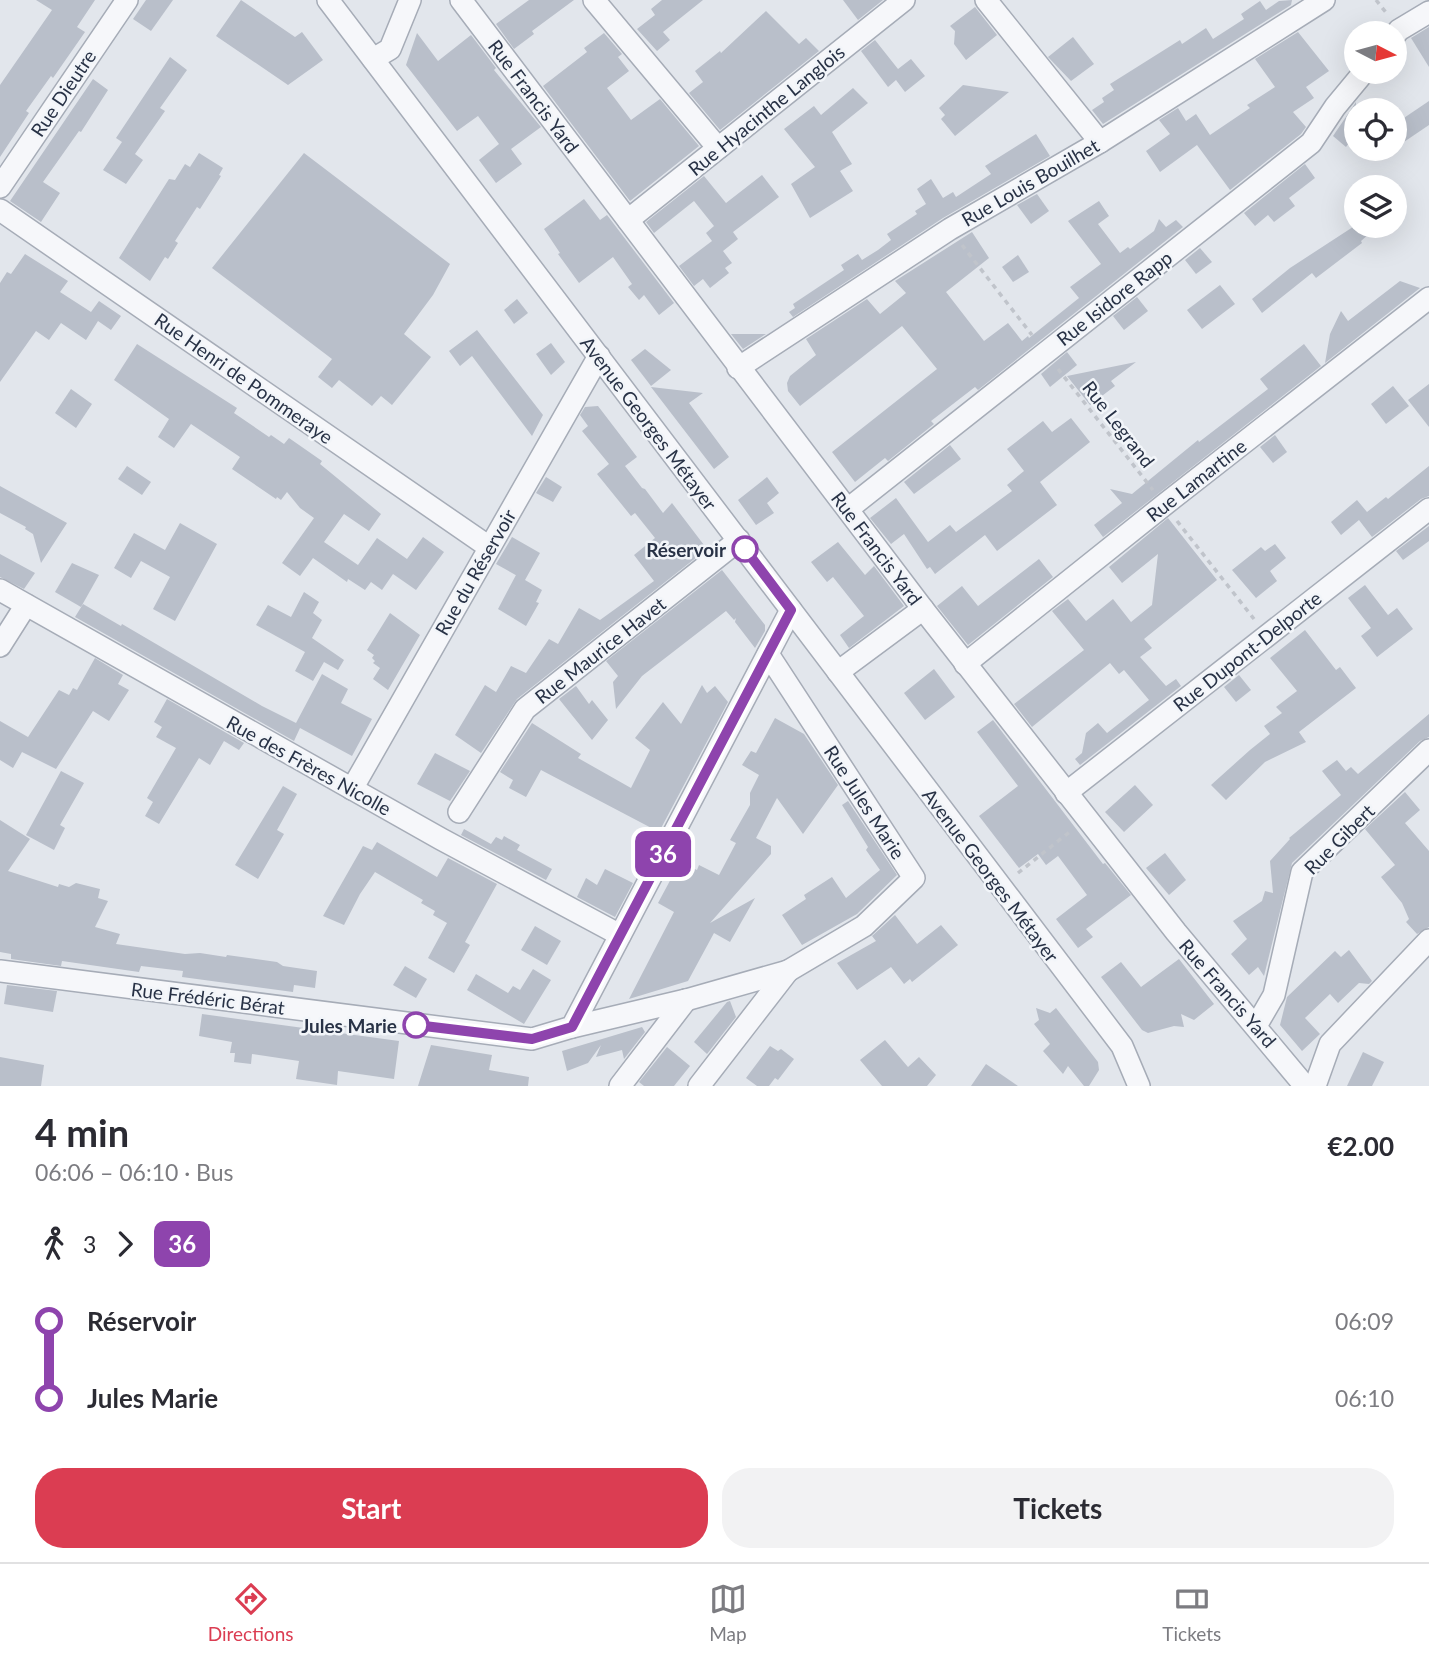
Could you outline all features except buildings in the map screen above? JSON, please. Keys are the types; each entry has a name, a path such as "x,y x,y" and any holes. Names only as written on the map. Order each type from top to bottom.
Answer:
{"street":[{"name":"Rue Dieutre","path":"0,187 127,0"},
{"name":"Avenue Georges Métayer","path":"328,0 1122,1046 1139,1086"},
{"path":"373,59 390,49 410,0"},
{"name":"Rue Francis Yard","path":"461,0 965,664 1175,932 1305,1086"},
{"path":"594,0 718,148"},
{"name":"Rue Hyacinthe Langlois","path":"628,220 904,0"},
{"path":"986,0 1100,142"},
{"name":"Rue Louis Bouilhet","path":"738,368 950,229 1100,142 1324,0"},
{"path":"1407,26 1429,12"},
{"name":"Rue Isidore Rapp","path":"848,509 1311,143 1354,84"},
{"name":"Rue Henri de Pommeraye","path":"0,210 489,547"},
{"name":"Rue Lamartine","path":"965,664 1429,298"},
{"name":"Rue du Réservoir","path":"352,789 598,356"},
{"name":"Rue Dupont-Delporte","path":"1066,793 1429,509"},
{"name":"Rue Maurice Havet","path":"459,812 525,709 739,540"},
{"name":"Rue des Frères Nicolle","path":"0,590 352,789 620,935"},
{"path":"0,646 26,605"},
{"path":"838,672 923,609"},
{"path":"572,1027 791,610"},
{"name":"Rue Jules Marie","path":"572,1027 686,1000 788,971 864,926 914,878 768,654"},
{"name":"Rue Gibert","path":"1255,1026 1274,995 1302,872 1429,750"},
{"path":"1315,1086 1331,1044 1429,940"},
{"name":"Rue Frédéric Bérat","path":"0,971 532,1039 572,1027"},
{"path":"699,1086 788,971"},
{"path":"620,1086 686,1000"}],"path":[{"name":"Rue Legrand","path":"950,229 1266,635"},
{"path":"999,887 1071,831"}],"bus line":[{"name":"36","path":"416,1025 532,1039 572,1027 791,610 745,549"}],"place":[{"name":"Réservoir","path":"745,549"},
{"name":"Jules Marie","path":"416,1025"}]}
